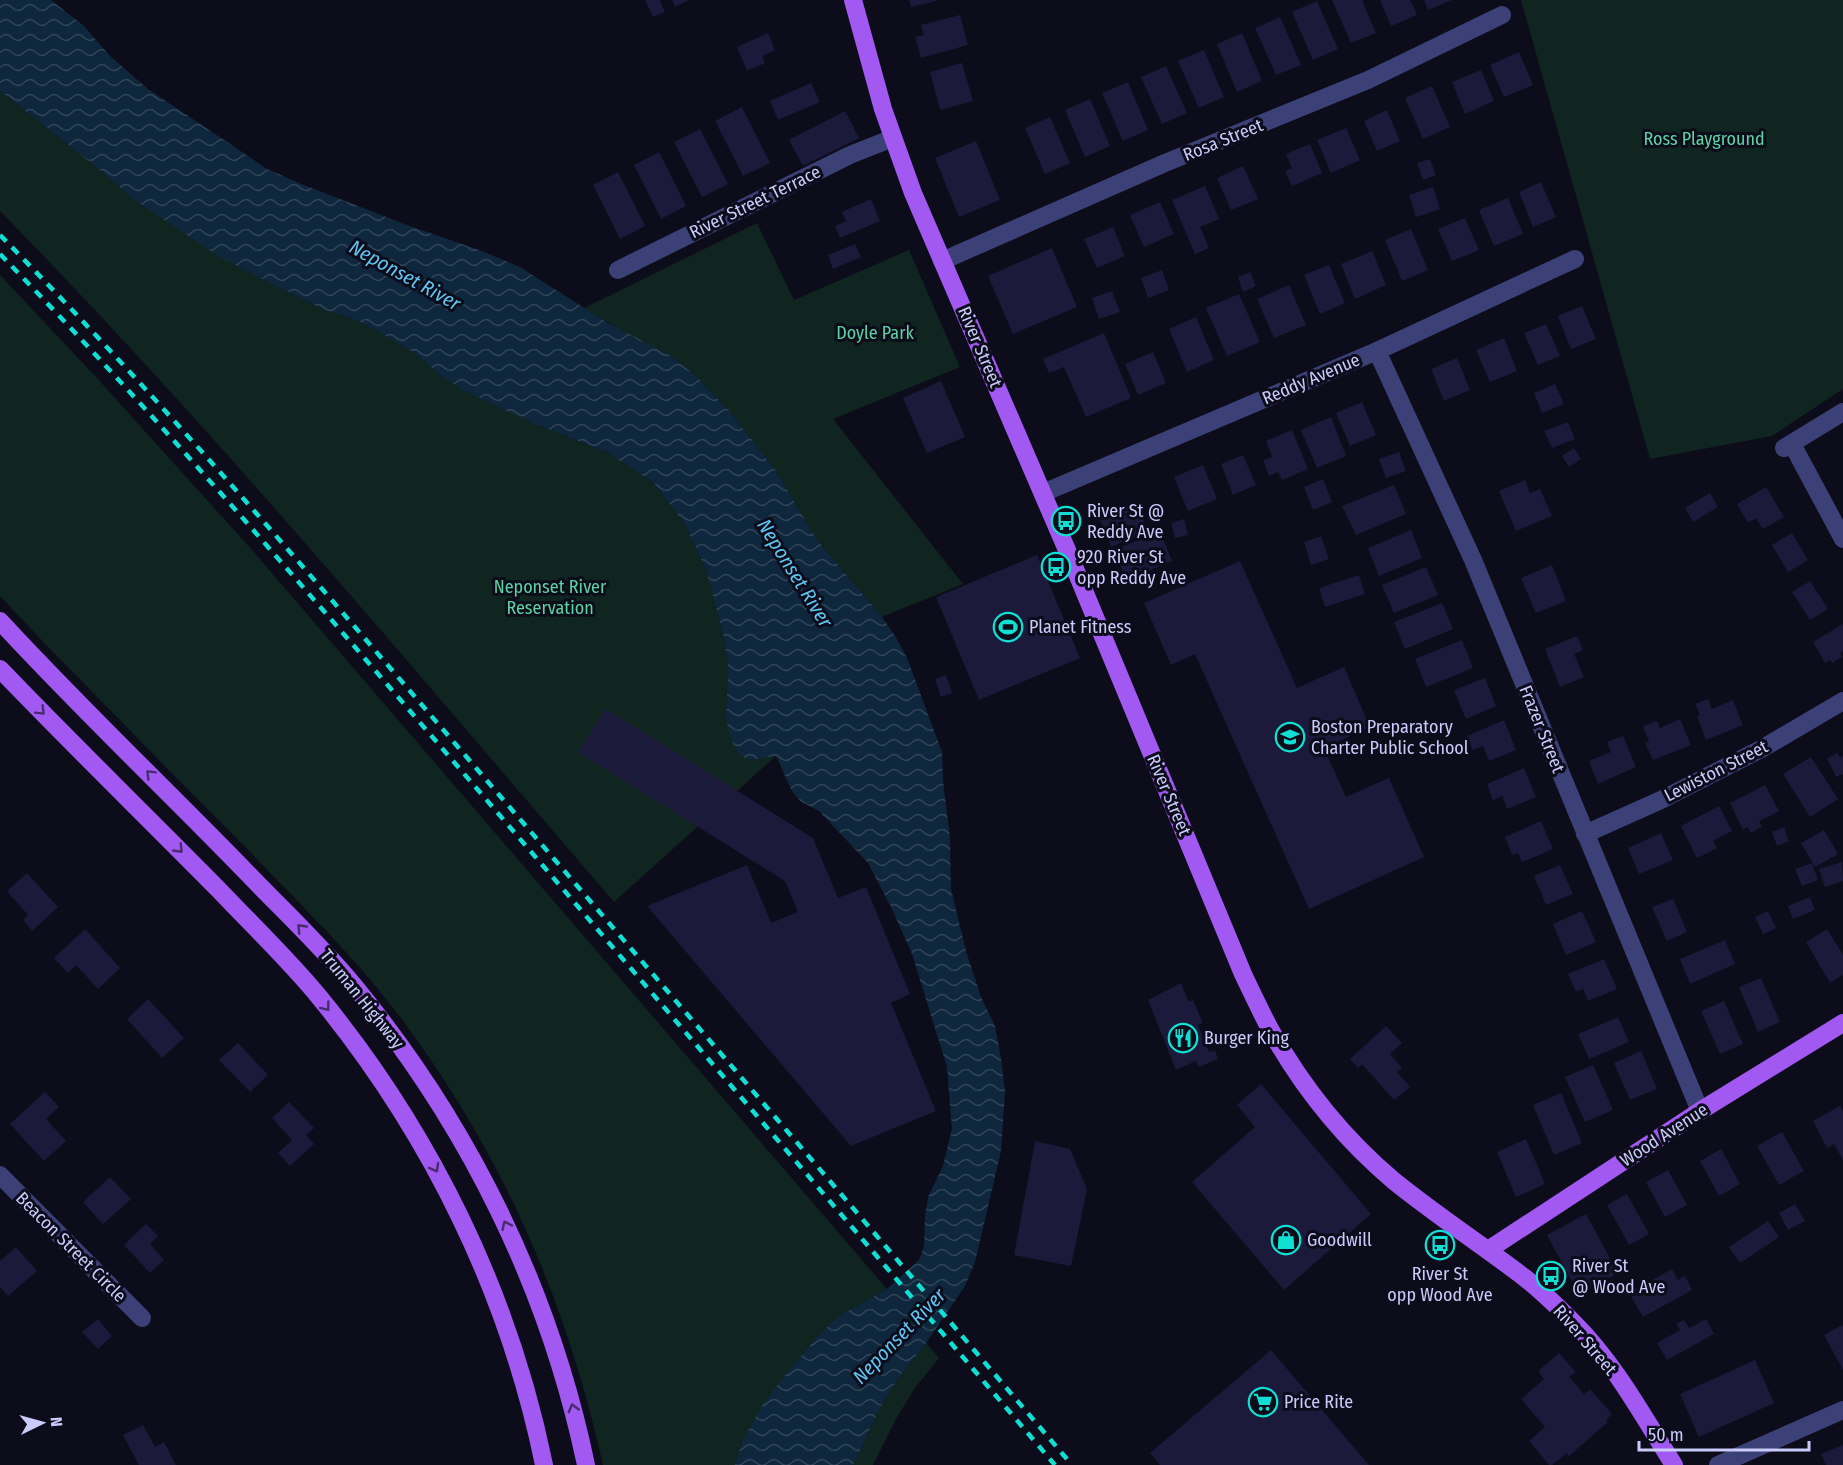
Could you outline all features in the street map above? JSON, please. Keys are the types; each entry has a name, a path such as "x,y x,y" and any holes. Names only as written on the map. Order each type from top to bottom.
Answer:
{"main road":[{"name":"River Street","path":"853,0 893,138 913,193 1043,494 1243,974 1284,1053 1333,1122 1375,1164 1416,1198 1543,1293 1577,1326 1615,1374 1674,1465"},
{"name":"Truman Highway","path":"0,621 326,954 354,985 405,1052 448,1117 498,1207 540,1304 567,1386 586,1465"},
{"name":"Truman Highway","path":"0,669 151,820 292,966 368,1061 415,1133 456,1208 490,1283 524,1385 544,1465"},
{"path":"151,820 174,798"},
{"name":"Wood Avenue","path":"1488,1250 1700,1111 1843,1023"}],"street":[{"name":"Rosa Street","path":"942,261 1165,164 1368,80 1502,15"},
{"name":"River Street Terrace","path":"618,270 850,155 893,138"},
{"name":"Reddy Avenue","path":"1043,494 1377,351 1575,259"},
{"name":"Frazer Street","path":"1377,351 1473,560 1700,1111"},
{"path":"1843,412 1788,446 1843,539"},
{"name":"Lewiston Street","path":"1585,834 1660,800 1763,748 1843,701"},
{"name":"Beacon Street Circle","path":"0,1175 142,1318"},
{"path":"1718,1465 1843,1410"}],"green space":[{"name":"Ross Playground","path":"1521,0 1843,0 1843,389 1772,436 1650,459"},
{"name":"Neponset River Reservation","path":"0,91 94,165 133,199 294,295 327,311 356,320 379,331 414,353 440,375 530,422 606,452 653,482 684,523 706,570 723,634 728,667 726,718 750,760 776,756 614,902 236,465 159,379 0,211"},
{"name":"Doyle Park","path":"757,223 794,300 909,250 960,367 833,419 963,584 882,617 818,541 776,471 732,414 694,374 668,354 634,338 584,308"},
{"path":"0,275 96,377 253,551 887,1289 839,1316 790,1369 742,1441 735,1465 603,1465 569,1341 524,1225 466,1115 432,1061 394,1009 342,948 0,596"},
{"path":"926,1343 939,1358 915,1388 896,1419 873,1465 853,1465 878,1412 899,1377"}],"water":[{"name":"Neponset River","path":"0,0 51,0 84,26 110,56 148,89 267,169 520,267 608,323 668,354 694,374 732,414 776,471 818,541 882,617 897,639 907,658 942,752 950,838 951,889 966,951 981,997 995,1026 1005,1092 1001,1151 975,1262 965,1286 926,1343 899,1377 878,1412 853,1465 735,1465 742,1441 763,1404 819,1335 839,1316 887,1289 919,1260 924,1247 928,1197 943,1166 952,1129 947,1067 912,954 868,863 819,811 800,801 792,791 776,756 750,760 741,756 734,746 726,718 728,667 723,634 706,570 684,523 653,482 606,452 530,422 463,390 440,375 414,353 378,331 356,320 327,311 220,257 133,199 94,165 0,91"}],"building":[{"path":"645,0 660,0 665,12 653,17"},
{"path":"672,0 689,0 675,7"},
{"path":"909,0 936,0 936,1 911,7"},
{"path":"1332,0 1362,0 1376,33 1351,43"},
{"path":"1380,0 1410,0 1417,15 1391,26"},
{"path":"1424,0 1452,0 1428,10"},
{"path":"1317,1 1338,49 1313,60 1292,12"},
{"path":"960,15 968,45 921,58 915,37 924,35 921,25"},
{"path":"1280,17 1301,65 1276,75 1255,28"},
{"path":"768,33 775,50 762,56 765,63 747,71 737,47"},
{"path":"1242,33 1262,81 1237,92 1217,44"},
{"path":"1204,50 1224,97 1199,108 1178,61"},
{"path":"1519,52 1533,85 1504,97 1490,65"},
{"path":"962,63 973,101 940,110 930,72"},
{"path":"1166,66 1187,113 1162,124 1141,77"},
{"path":"1481,70 1494,101 1465,114 1452,82"},
{"path":"1128,82 1148,130 1123,141 1102,93"},
{"path":"811,83 820,102 778,120 770,101"},
{"path":"1432,86 1450,127 1423,139 1405,98"},
{"path":"1090,99 1110,146 1085,157 1065,110"},
{"path":"742,107 770,163 743,176 715,121"},
{"path":"1387,110 1400,141 1377,151 1364,121"},
{"path":"845,111 859,138 803,166 789,140"},
{"path":"1050,117 1070,163 1045,174 1025,128"},
{"path":"1346,128 1360,160 1331,173 1317,140"},
{"path":"700,129 728,184 702,197 674,142"},
{"path":"976,141 1000,200 959,217 935,158"},
{"path":"1310,144 1322,173 1292,186 1285,171 1292,168 1286,154"},
{"path":"659,152 686,206 661,219 634,165"},
{"path":"1430,159 1436,175 1423,180 1417,163"},
{"path":"1243,166 1258,199 1231,210 1217,178"},
{"path":"618,172 645,226 620,239 593,185"},
{"path":"1541,182 1556,217 1533,227 1519,192"},
{"path":"1205,186 1219,219 1200,227 1209,248 1195,254 1172,200"},
{"path":"1433,187 1440,209 1416,217 1409,195"},
{"path":"1508,198 1523,234 1494,246 1479,210"},
{"path":"871,199 880,221 840,238 835,226 846,221 842,212"},
{"path":"1160,202 1174,234 1144,247 1130,215"},
{"path":"1465,218 1479,250 1452,261 1438,229"},
{"path":"1113,227 1125,256 1097,268 1084,239"},
{"path":"1411,229 1428,270 1402,281 1385,240"},
{"path":"855,244 861,257 833,269 828,255"},
{"path":"1052,248 1077,307 1013,334 988,276"},
{"path":"1372,251 1386,285 1355,299 1341,264"},
{"path":"1329,265 1345,303 1320,314 1304,275"},
{"path":"1162,270 1169,290 1148,298 1141,278"},
{"path":"1250,272 1256,286 1243,292 1238,277"},
{"path":"1289,285 1306,325 1274,338 1257,299"},
{"path":"1112,291 1120,312 1099,319 1092,298"},
{"path":"1239,294 1260,342 1227,356 1206,308"},
{"path":"1582,306 1596,339 1571,349 1558,316"},
{"path":"1196,317 1214,360 1187,372 1169,329"},
{"path":"1546,324 1560,356 1538,365 1524,333"},
{"path":"1104,333 1131,398 1086,417 1064,367 1049,373 1043,359"},
{"path":"1504,338 1517,371 1490,382 1476,350"},
{"path":"1153,352 1166,383 1138,395 1125,364"},
{"path":"1457,358 1470,390 1444,401 1431,369"},
{"path":"941,381 965,437 927,453 903,398"},
{"path":"1555,384 1564,404 1542,413 1534,393"},
{"path":"1362,402 1376,435 1350,446 1336,413"},
{"path":"1331,417 1346,456 1317,468 1301,430"},
{"path":"1568,422 1575,439 1552,448 1544,431"},
{"path":"1292,430 1308,469 1282,480 1278,472 1269,476 1263,460 1272,457 1266,441"},
{"path":"1574,448 1581,459 1569,467 1562,456"},
{"path":"1399,452 1406,471 1386,478 1379,459"},
{"path":"1243,455 1256,485 1233,495 1221,464"},
{"path":"1203,465 1217,499 1188,511 1174,477"},
{"path":"1323,479 1332,502 1313,510 1304,487"},
{"path":"1525,480 1530,493 1540,489 1552,516 1516,531 1499,491"},
{"path":"1394,485 1406,514 1356,535 1342,506"},
{"path":"1766,487 1784,517 1763,529 1756,518 1748,523 1737,504"},
{"path":"1710,493 1718,507 1693,522 1685,508"},
{"path":"1135,500 1148,531 1111,547 1098,515"},
{"path":"1184,519 1188,535 1175,538 1171,523"},
{"path":"1411,530 1422,558 1379,576 1368,548"},
{"path":"1160,531 1172,561 1126,580 1114,550"},
{"path":"1792,533 1808,560 1788,572 1772,545"},
{"path":"1321,536 1329,559 1311,565 1304,542"},
{"name":"Planet Fitness","path":"1037,555 1080,658 979,700 936,597"},
{"name":"Boston Preparatory Charter Public School","path":"1240,561 1297,688 1344,667 1370,727 1324,748 1346,797 1389,778 1424,857 1309,909 1195,654 1171,665 1144,603"},
{"path":"1552,565 1566,601 1536,613 1521,578"},
{"path":"1426,567 1438,595 1394,613 1382,585"},
{"path":"1359,575 1365,594 1325,607 1319,588"},
{"path":"1810,581 1828,609 1810,620 1792,592"},
{"path":"1442,603 1453,629 1405,649 1394,622"},
{"path":"1843,624 1843,651 1840,653 1842,657 1832,663 1830,660 1825,663 1813,642"},
{"path":"1577,636 1583,650 1574,654 1584,677 1560,687 1545,649"},
{"path":"1462,640 1473,668 1426,687 1415,659"},
{"path":"946,675 952,693 941,697 935,679"},
{"path":"1485,678 1496,706 1466,719 1454,690"},
{"path":"1708,699 1712,709 1733,700 1743,725 1706,740 1695,704"},
{"path":"606,709 813,838 838,898 866,887 910,994 891,1003 936,1111 851,1146 647,906 747,865 771,923 798,912 785,881 578,752"},
{"path":"1680,719 1691,745 1653,760 1645,743 1649,742 1643,726 1657,721 1660,728"},
{"path":"1504,720 1516,750 1489,761 1483,746 1473,750 1467,736"},
{"path":"1623,736 1636,767 1598,784 1589,761 1611,752 1607,742"},
{"path":"1838,753 1840,758 1843,756 1843,774 1836,777 1827,758"},
{"path":"1811,757 1838,799 1810,817 1783,774"},
{"path":"1524,768 1536,797 1507,809 1502,796 1493,800 1487,784"},
{"path":"1765,785 1779,811 1759,821 1762,827 1751,833 1748,827 1743,830 1730,803"},
{"path":"1719,806 1732,831 1713,841 1717,848 1697,858 1681,826"},
{"path":"1541,821 1553,849 1522,862 1518,853 1512,855 1505,837"},
{"path":"1784,827 1789,841 1777,846 1772,832"},
{"path":"1824,830 1838,854 1815,867 1801,843"},
{"path":"1661,833 1673,860 1639,874 1628,848"},
{"path":"1842,862 1843,881 1825,887 1819,869"},
{"path":"1812,863 1818,880 1802,886 1795,869"},
{"path":"1560,865 1573,894 1546,905 1534,876"},
{"path":"27,873 58,907 32,931 23,920 28,915 7,891"},
{"path":"1810,897 1815,910 1793,919 1788,906"},
{"path":"1673,899 1687,932 1667,941 1652,907"},
{"path":"1582,911 1596,942 1566,955 1553,924"},
{"path":"1768,911 1776,928 1763,934 1755,917"},
{"path":"85,929 120,968 98,989 76,965 68,973 54,958"},
{"path":"1827,929 1843,955 1843,975 1830,983 1806,942"},
{"path":"1725,940 1735,964 1690,984 1680,959"},
{"path":"1604,959 1617,989 1588,1001 1583,989 1576,992 1568,974"},
{"path":"1761,978 1780,1022 1758,1032 1739,987"},
{"name":"Burger King","path":"1181,983 1189,1002 1193,1000 1203,1023 1198,1025 1209,1052 1215,1050 1218,1059 1199,1067 1196,1061 1176,1070 1148,1000"},
{"path":"148,999 184,1038 162,1058 127,1019"},
{"path":"1724,1001 1743,1044 1720,1054 1701,1011"},
{"path":"1618,1017 1629,1042 1589,1059 1578,1034"},
{"path":"1386,1026 1402,1043 1390,1054 1402,1068 1397,1072 1410,1087 1394,1100 1362,1064 1358,1068 1350,1059"},
{"path":"238,1043 268,1075 250,1092 219,1060"},
{"path":"1641,1051 1657,1089 1630,1100 1614,1063"},
{"path":"1593,1065 1613,1110 1585,1122 1565,1077"},
{"path":"1261,1084 1371,1214 1284,1290 1192,1182 1255,1127 1237,1105"},
{"path":"45,1092 59,1107 46,1119 66,1141 44,1161 10,1124"},
{"path":"1561,1093 1582,1143 1554,1155 1533,1105"},
{"path":"289,1102 314,1128 306,1135 314,1144 290,1166 278,1153 292,1140 272,1118"},
{"path":"1840,1106 1843,1111 1843,1160 1834,1144 1827,1148 1813,1121"},
{"path":"1782,1132 1804,1171 1779,1185 1757,1146"},
{"path":"1526,1139 1545,1184 1516,1197 1497,1152"},
{"path":"1035,1141 1070,1149 1087,1189 1071,1266 1014,1255"},
{"path":"1721,1149 1740,1184 1719,1196 1700,1161"},
{"path":"1668,1170 1687,1205 1665,1217 1646,1182"},
{"path":"110,1177 131,1199 103,1224 83,1202"},
{"path":"1627,1194 1649,1234 1629,1245 1607,1205"},
{"path":"1795,1204 1805,1221 1788,1230 1779,1213"},
{"path":"1586,1214 1618,1273 1579,1294 1547,1235"},
{"path":"1768,1221 1779,1237 1740,1263 1729,1247"},
{"path":"146,1224 158,1236 150,1244 164,1260 150,1273 124,1245"},
{"path":"16,1247 37,1271 8,1296 0,1287 0,1261"},
{"path":"1672,1269 1678,1280 1685,1276 1692,1290 1643,1317 1629,1293"},
{"path":"98,1319 112,1336 98,1349 82,1332"},
{"path":"1706,1319 1714,1334 1667,1360 1657,1343 1680,1330 1676,1324 1684,1320 1689,1328"},
{"path":"1842,1325 1843,1327 1843,1370 1824,1335"},
{"name":"Price Rite","path":"1271,1350 1369,1465 1160,1465 1150,1453"},
{"path":"1559,1353 1576,1372 1569,1377 1584,1394 1590,1389 1612,1414 1606,1420 1608,1422 1569,1456 1567,1453 1549,1465 1529,1441 1545,1427 1521,1399 1544,1379 1538,1371"},
{"path":"1755,1360 1774,1403 1699,1437 1680,1394"},
{"path":"143,1425 155,1447 164,1442 176,1465 139,1465 123,1435"},
{"path":"1843,1445 1843,1465 1826,1465 1821,1454"}],"railway":[{"path":"0,235 122,363 298,561 1072,1465"},
{"path":"0,254 123,385 302,586 1055,1465"}],"place":[{"name":"River St @ Reddy Ave","path":"1066,521"},
{"name":"920 River St opp Reddy Ave","path":"1056,567"},
{"name":"Planet Fitness","path":"1008,627"},
{"name":"Boston Preparatory Charter Public School","path":"1290,737"},
{"name":"Burger King","path":"1183,1038"},
{"name":"Goodwill","path":"1286,1240"},
{"name":"River St opp Wood Ave","path":"1440,1245"},
{"name":"River St @ Wood Ave","path":"1551,1276"},
{"name":"Price Rite","path":"1263,1402"}]}
